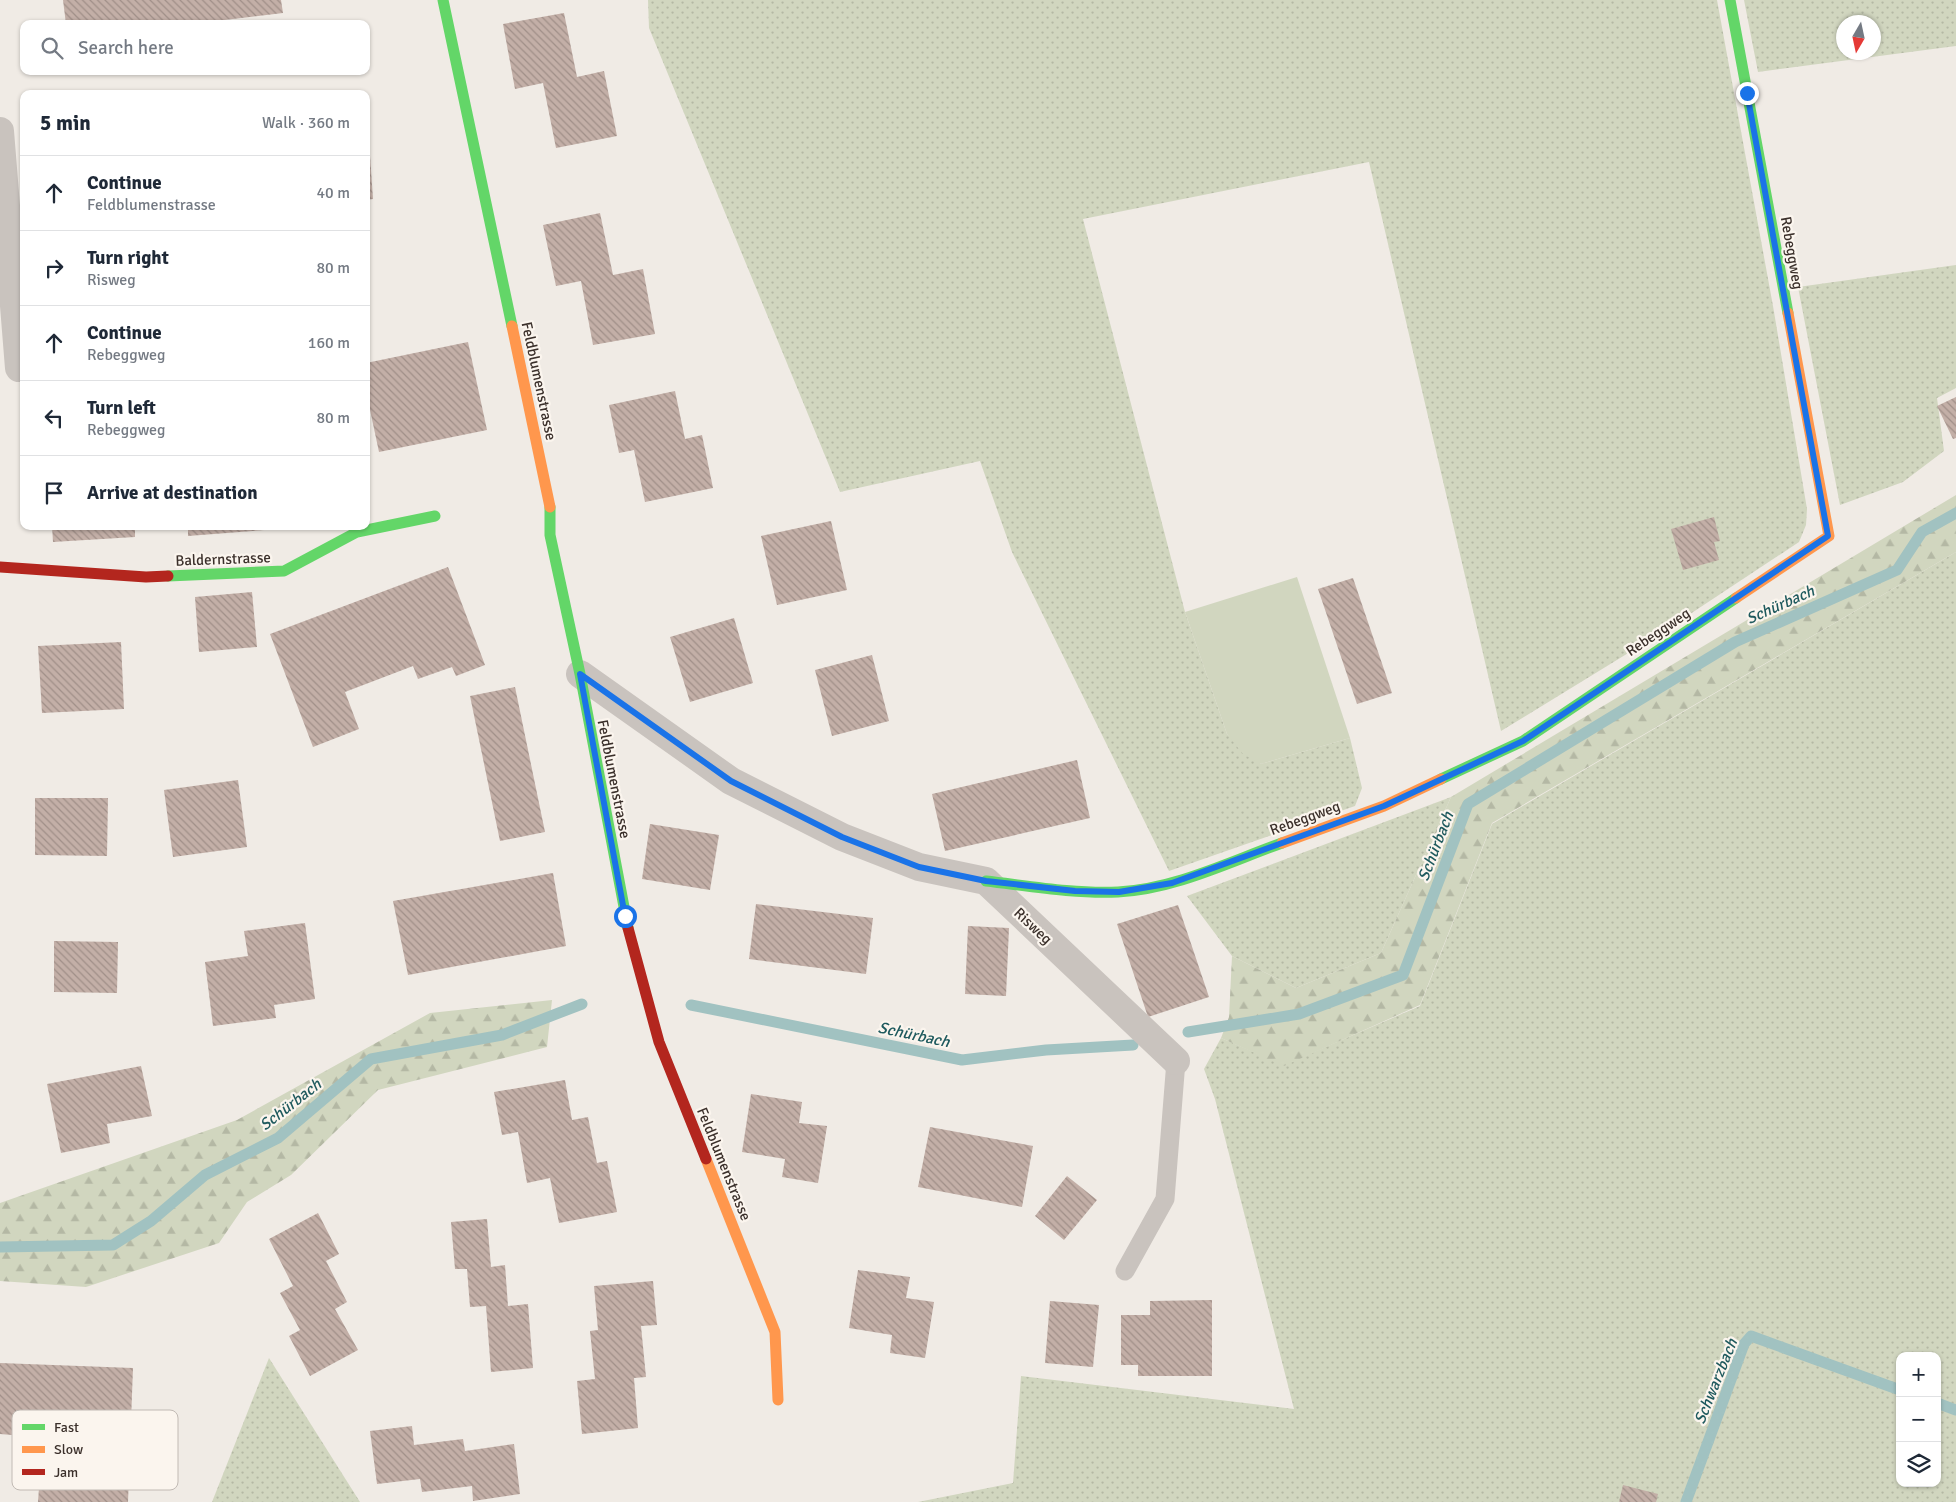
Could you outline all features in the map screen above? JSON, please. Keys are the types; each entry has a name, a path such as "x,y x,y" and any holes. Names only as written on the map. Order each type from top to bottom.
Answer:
{"street":[{"name":"Feldblumenstrasse","path":"443,0 550,506 550,534 580,674 625,916 659,1042 775,1332 778,1400"},
{"name":"Rebeggweg","path":"986,881 1075,891 1119,892 1172,883 1384,806 1523,741 1828,536 1730,0"},
{"path":"0,131 19,368"},
{"name":"Baldernstrasse","path":"370,529 435,516"},
{"name":"Baldernstrasse","path":"0,568 146,577 284,571 357,532 367,530"},
{"path":"580,674 731,781 842,837 919,867 986,881"},
{"name":"Risweg","path":"986,881 1176,1061"}],"lane":[{"path":"1125,1271 1165,1199 1176,1061"}],"green space":[{"path":"648,0 1717,0 1773,306 1807,509 1806,525 1799,542 1669,628 1501,731 1369,162 1083,219 1185,612 1227,734 1261,764 1350,738 1362,788 1355,806 1169,871 1012,552 980,461 840,492 649,28"},
{"path":"1744,0 1956,0 1956,46 1881,56 1881,15 1836,15 1836,60 1849,60 1758,72"},
{"path":"1956,265 1956,388 1937,398 1944,451 1903,482 1840,505 1798,287"},
{"path":"1956,495 1956,552 1492,823 1420,1005 1284,1066 1221,1038 1229,1017 1232,956 1296,988 1381,953 1451,797"},
{"path":"1956,552 1956,1502 918,1502 1013,1483 1021,1376 1294,1409 1215,1099 1204,1069 1221,1038 1284,1065 1420,1006 1492,824"},
{"path":"1297,577 1350,738 1261,764 1243,754 1227,734 1185,612"},
{"path":"1451,797 1381,953 1296,988 1232,956 1187,896"},
{"path":"552,1000 547,1047 378,1090 291,1175 247,1202 219,1243 86,1287 0,1281 0,1203 237,1120 430,1013"},
{"path":"269,1358 360,1502 212,1502"}],"building":[{"path":"63,0 281,0 283,13 224,20 66,20"},
{"path":"564,13 577,77 604,71 617,136 556,148 543,83 515,89 503,24"},
{"path":"370,156 373,199 370,199"},
{"path":"600,213 613,275 643,269 655,334 593,345 581,281 556,286 543,225"},
{"path":"468,342 487,430 379,452 370,410 370,362"},
{"path":"675,391 685,439 702,435 713,488 645,502 634,450 619,453 609,405"},
{"path":"1956,397 1956,438 1953,439 1937,406"},
{"path":"1714,517 1720,541 1714,542 1719,560 1683,570 1671,529"},
{"path":"831,521 847,590 777,605 761,536"},
{"path":"52,530 135,530 135,537 53,542"},
{"path":"188,530 265,530 188,536"},
{"path":"448,567 485,665 456,676 452,667 418,679 413,666 345,692 359,729 313,747 270,634"},
{"path":"1353,578 1392,693 1357,704 1318,589"},
{"path":"252,592 257,647 199,652 195,597"},
{"path":"734,618 753,683 690,702 670,637"},
{"path":"121,642 124,709 42,713 38,646"},
{"path":"872,655 889,721 832,736 815,670"},
{"path":"515,687 545,832 500,841 470,696"},
{"path":"1077,760 1090,818 945,851 932,794"},
{"path":"238,780 247,847 173,857 164,790"},
{"path":"35,798 108,798 107,856 35,855"},
{"path":"650,824 719,835 710,890 642,879"},
{"path":"553,873 566,946 408,975 393,901"},
{"path":"756,904 873,918 866,974 749,959"},
{"path":"1178,905 1209,997 1148,1017 1117,924"},
{"path":"305,923 315,999 274,1005 276,1018 213,1026 205,962 248,956 244,931"},
{"path":"968,926 1009,928 1006,996 965,994"},
{"path":"54,941 118,942 117,993 54,992"},
{"path":"141,1066 152,1116 107,1124 110,1143 61,1153 47,1084"},
{"path":"565,1080 572,1120 588,1117 597,1163 607,1161 617,1212 559,1223 550,1178 527,1183 518,1132 502,1135 494,1092"},
{"path":"751,1094 802,1102 799,1123 827,1126 818,1183 782,1177 785,1159 742,1152"},
{"path":"930,1127 1033,1146 1022,1207 918,1187"},
{"path":"1067,1176 1097,1200 1064,1240 1035,1216"},
{"path":"318,1213 339,1254 326,1261 347,1302 335,1309 358,1350 310,1376 289,1336 300,1330 280,1293 293,1286 269,1239"},
{"path":"487,1219 491,1267 505,1265 508,1306 528,1304 533,1368 491,1372 486,1306 470,1307 467,1269 455,1269 451,1222"},
{"path":"858,1270 910,1277 906,1298 934,1302 925,1358 890,1353 892,1335 849,1328"},
{"path":"653,1281 657,1325 641,1326 646,1377 634,1378 638,1428 582,1434 577,1381 595,1379 590,1331 598,1330 594,1286"},
{"path":"1212,1300 1212,1376 1138,1376 1138,1365 1121,1365 1121,1315 1150,1315 1150,1301"},
{"path":"1050,1301 1099,1305 1093,1367 1045,1363"},
{"path":"0,1363 133,1368 131,1410 12,1410 12,1435 0,1434"},
{"path":"412,1426 414,1445 463,1439 465,1451 514,1444 520,1494 473,1501 472,1486 422,1492 420,1479 377,1484 370,1431"},
{"path":"1623,1485 1658,1494 1656,1502 1619,1502"},
{"path":"39,1490 128,1490 128,1502 38,1502"}],"waterway":[{"name":"Schürbach","path":"1188,1032 1299,1014 1403,975 1468,804 1735,642 1897,570 1922,532 1956,513"},
{"name":"Schürbach","path":"0,1247 113,1245 151,1221 205,1175 278,1138 371,1059 502,1035 582,1004"},
{"name":"Schürbach","path":"691,1005 962,1060 1046,1050 1133,1045"},
{"name":"Schwarzbach","path":"1686,1502 1744,1344 1751,1336 1896,1389"},
{"name":"Schwarzbach","path":"1941,1404 1956,1410"}],"traffic: fast":[{"path":"443,0 512,326"},
{"path":"1730,0 1788,313"},
{"path":"550,507 550,535 580,674 628,928"},
{"path":"370,529 435,516"},
{"path":"168,576 284,571 357,532 367,530"},
{"path":"1441,779 1523,741 1736,598"},
{"path":"986,881 1085,892 1139,890 1202,874 1282,843"}],"traffic: slow":[{"path":"1736,598 1829,536 1788,313"},
{"path":"512,326 550,507"},
{"path":"1282,843 1384,806 1441,779"},
{"path":"706,1159 775,1332 778,1400"}],"traffic: jam":[{"path":"0,567 146,577 168,576"},
{"path":"628,928 659,1042 706,1159"}],"route":[{"path":"625,916 580,674 731,781 842,837 919,867 986,881 1075,891 1119,892 1172,883 1384,806 1523,741 1828,536 1747,93"}]}
